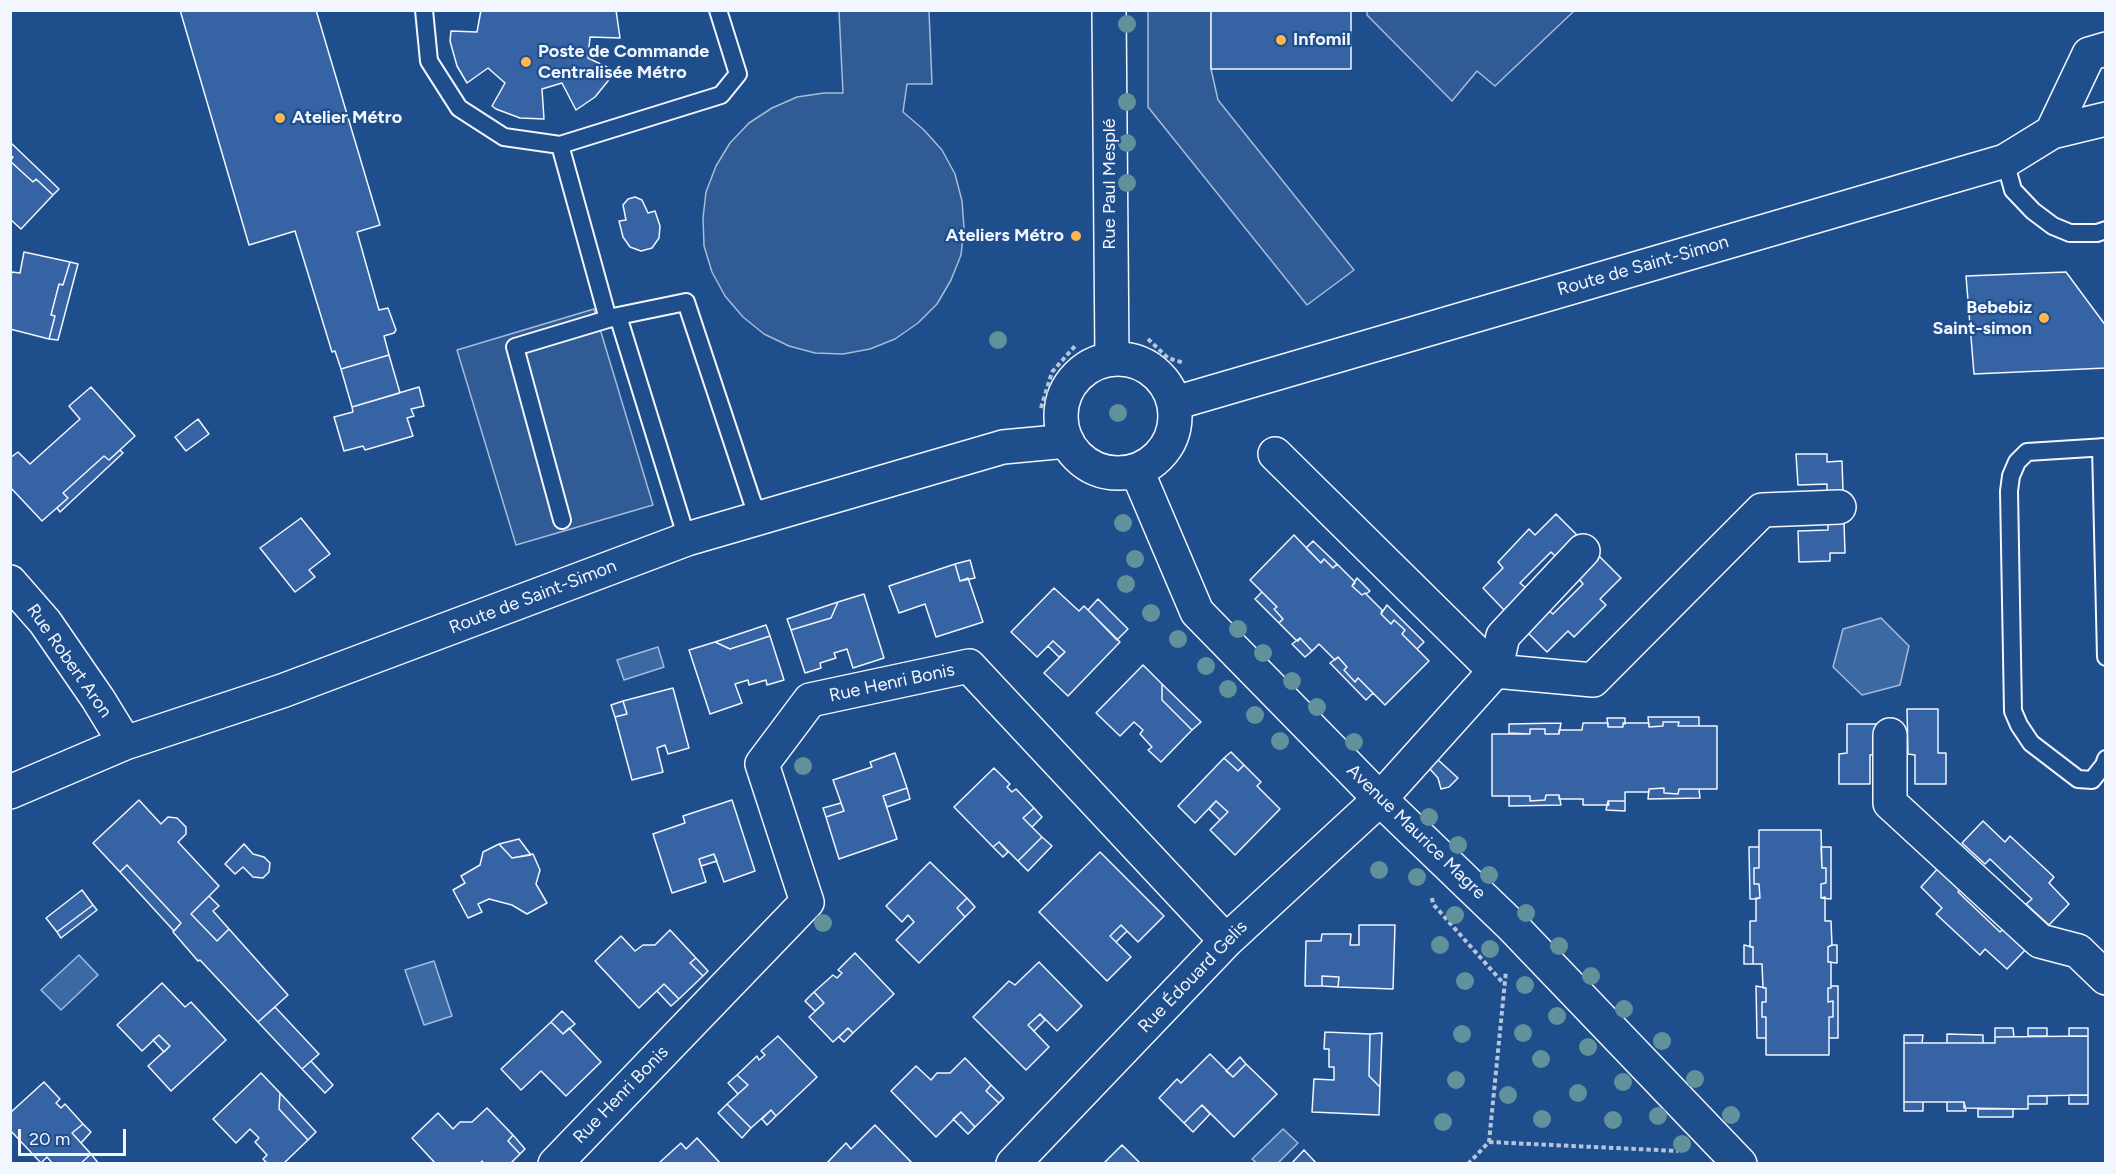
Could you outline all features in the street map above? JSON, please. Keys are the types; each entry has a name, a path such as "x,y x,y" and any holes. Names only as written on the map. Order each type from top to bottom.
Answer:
{"street":[{"name":"Rue Paul Mesplé","path":"1109,10 1112,358"},
{"path":"2052,132 2089,54 2106,49"},
{"name":"Route de Saint-Simon","path":"1175,403 2005,161 2052,132 2104,122"},
{"path":"1112,358 1125,358 1152,369 1167,384 1175,403 1173,433 1157,459 1137,471 1122,473 1102,471 1077,456 1067,441 1061,417 1066,391 1081,372 1093,364 1112,358"},
{"name":"Route de Saint-Simon","path":"10,792 124,744 282,690 687,539 1004,447 1067,441"},
{"path":"1275,454 1495,671 1593,680 1762,510 1839,507"},
{"name":"Avenue Maurice Magre","path":"1137,471 1197,612 1380,799 1512,926 1735,1159"},
{"path":"1495,671 1503,636 1583,551"},
{"name":"Rue Robert Aron","path":"10,582 45,622 98,699 124,744"},
{"name":"Rue Henri Bonis","path":"555,1164 807,902 762,764 810,700 969,666 1226,941"},
{"name":"Rue Édouard Gelis","path":"1013,1164 1226,941 1380,799 1495,671"},
{"path":"1890,735 1890,803 2040,941 2078,951 2106,978"}],"lane":[{"path":"424,10 429,61 459,108 504,137 560,146 721,95 738,74 718,10"},
{"path":"560,146 613,318 687,539"},
{"path":"2005,161 2013,190 2033,211 2053,226 2070,233 2097,233 2106,230"},
{"path":"562,520 515,347 613,318 686,302 752,501 760,517"},
{"path":"2106,657 2103,447 2027,452 2017,462 2008,491 2013,711 2031,743 2078,779 2092,780 2106,759"}],"path":[{"path":"1468,1164 1489,1142 1504,984"},
{"path":"1489,1142 1735,1159"}],"shaded area":[{"path":"1367,10 1574,11 1495,86 1477,71 1452,101 1367,15"},
{"path":"839,11 929,11 932,84 907,84 903,112 942,150 955,174 962,201 964,228 961,255 951,280 937,304 918,323 895,339 870,349 843,354 815,353 789,346 764,334 743,317 725,296 712,272 704,246 703,218 706,192 716,166 730,143 749,123 772,108 797,97 843,93"},
{"path":"1148,11 1211,11 1211,69 1218,100 1354,270 1307,305 1148,107"},
{"path":"594,309 653,505 516,545 457,350"},
{"path":"1881,618 1909,646 1900,685 1862,695 1833,667 1843,629"},
{"path":"658,647 664,667 624,680 617,660"},
{"path":"79,955 98,975 61,1010 41,990"},
{"path":"434,961 452,1016 424,1025 405,970"},
{"path":"1283,1129 1298,1143 1278,1163 1257,1163 1252,1159"}],"building":[{"name":"Atelier Métro","path":"180,10 316,10 380,225 357,232 379,310 388,308 396,330 384,336 389,355 341,369 335,351 332,352 295,231 249,245"},
{"name":"Poste de Commande Centralisée Métro","path":"481,10 616,10 620,38 590,37 588,58 613,70 608,81 595,97 576,110 562,83 542,89 544,119 520,118 496,109 492,106 505,83 488,68 467,83 457,66 450,41 451,31 477,32"},
{"name":"Infomil","path":"1211,10 1351,10 1351,69 1211,69"},
{"path":"10,142 59,189 53,195 36,179 33,182 10,161 13,157 10,155"},
{"path":"10,161 33,182 36,179 53,195 21,229 10,219"},
{"path":"635,197 642,200 648,213 655,211 660,226 659,238 652,248 641,251 630,247 623,237 619,221 626,220 623,205 628,199"},
{"path":"24,252 70,262 63,285 59,284 51,315 55,316 49,339 10,329 10,279 12,272 20,273"},
{"path":"70,262 78,264 58,340 49,339 55,316 51,315 59,284 63,285"},
{"path":"2066,272 2106,326 2106,368 1974,374 1966,276"},
{"path":"389,355 400,393 352,407 341,369"},
{"path":"91,387 135,436 109,460 104,456 63,493 68,498 42,521 10,487 10,458 18,452 30,464 80,419 69,406"},
{"path":"419,387 424,406 411,409 414,416 407,418 413,436 365,450 363,446 344,451 334,417 353,412 352,407"},
{"path":"198,419 209,434 186,451 175,437"},
{"path":"120,450 123,453 60,512 57,508 68,498 63,493 104,456 109,460"},
{"path":"1796,454 1827,454 1827,462 1842,461 1843,492 1827,493 1827,484 1798,485"},
{"path":"1556,514 1578,536 1556,557 1551,552 1520,583 1526,588 1504,610 1483,588 1503,568 1498,562 1529,529 1535,535"},
{"path":"301,518 330,554 309,570 315,577 295,592 260,548"},
{"path":"1828,522 1844,522 1845,553 1830,553 1830,561 1799,562 1798,531 1828,530"},
{"path":"1294,535 1321,563 1324,559 1333,568 1337,564 1354,581 1352,586 1362,595 1365,593 1382,610 1381,614 1391,624 1394,620 1405,630 1402,634 1429,661 1385,705 1358,678 1355,682 1344,670 1347,667 1338,657 1335,660 1319,644 1312,651 1300,638 1296,640 1279,623 1283,619 1274,609 1277,607 1250,580"},
{"path":"1313,541 1337,564 1333,568 1324,559 1321,563 1306,548"},
{"path":"1599,556 1621,578 1600,599 1606,605 1574,637 1568,631 1547,652 1525,630 1547,609 1553,614 1583,584 1578,578"},
{"path":"970,560 975,578 960,581 955,564"},
{"path":"955,564 960,581 968,578 983,622 936,637 925,604 899,613 889,586"},
{"path":"1357,578 1370,591 1362,595 1352,586"},
{"path":"1054,588 1079,611 1084,606 1120,642 1068,696 1044,673 1065,652 1053,641 1037,657 1011,632"},
{"path":"1262,592 1277,607 1274,609 1283,619 1279,623 1255,599"},
{"path":"864,594 884,658 853,668 847,649 834,653 836,658 820,663 821,668 805,673 791,630 831,618 838,602"},
{"path":"1098,599 1128,629 1117,640 1088,610"},
{"path":"838,602 831,618 791,630 787,619"},
{"path":"1387,605 1424,642 1417,649 1402,634 1405,630 1394,620 1391,624 1381,614"},
{"path":"766,625 770,636 730,649 715,642"},
{"path":"770,636 784,680 767,685 766,680 749,685 748,680 735,684 742,703 710,714 689,650 715,642 730,649"},
{"path":"1300,638 1312,651 1305,657 1292,644"},
{"path":"1053,641 1065,652 1059,657 1048,646"},
{"path":"1338,657 1347,667 1344,670 1355,682 1358,678 1373,693 1366,700 1330,663"},
{"path":"1143,665 1162,684 1162,700 1192,730 1161,762 1148,750 1152,747 1140,734 1143,730 1134,722 1120,736 1096,713"},
{"path":"1162,684 1201,722 1192,730 1162,700"},
{"path":"673,688 689,748 668,754 665,745 657,748 663,772 632,780 615,717 627,714 623,701"},
{"path":"623,701 627,714 615,717 611,705"},
{"path":"1907,709 1938,709 1938,753 1946,753 1946,784 1915,784 1915,755 1908,754"},
{"path":"1648,717 1699,717 1699,726 1678,726 1679,722 1663,722 1663,726 1649,727"},
{"path":"1607,718 1625,718 1625,724 1623,723 1623,727 1608,727"},
{"path":"1663,722 1679,722 1678,726 1717,726 1717,789 1679,789 1678,794 1664,793 1664,788 1649,789 1649,792 1625,792 1625,801 1608,801 1609,805 1583,805 1583,799 1559,799 1559,795 1546,795 1545,800 1530,801 1530,796 1492,796 1492,734 1530,734 1530,729 1545,729 1545,734 1559,734 1559,730 1582,730 1583,723 1608,723 1608,727 1623,727 1623,723 1649,723 1649,727 1663,726"},
{"path":"1561,723 1559,734 1545,734 1545,729 1530,729 1530,734 1509,733 1509,724"},
{"path":"1847,724 1878,724 1878,754 1870,755 1870,784 1839,784 1839,754 1847,753"},
{"path":"1231,752 1244,765 1238,771 1224,758"},
{"path":"895,753 907,788 883,796 897,839 839,859 826,817 844,811 833,780 872,767 870,762"},
{"path":"1224,758 1238,771 1244,765 1261,782 1257,786 1280,809 1235,855 1210,830 1228,812 1216,801 1195,823 1178,806"},
{"path":"1437,759 1458,778 1449,787 1441,789 1438,778 1429,768"},
{"path":"994,768 1010,784 1007,787 1012,792 1016,789 1034,808 1023,818 1042,837 1018,861 999,842 993,847 954,807"},
{"path":"907,788 910,799 887,807 883,796"},
{"path":"1664,788 1664,793 1678,794 1679,789 1699,789 1700,798 1648,799 1649,789"},
{"path":"1546,795 1559,795 1561,805 1509,806 1509,796 1530,796 1530,801 1545,800"},
{"path":"139,800 161,824 168,817 177,818 186,827 186,834 178,842 219,886 191,914 217,941 229,929 288,995 258,1022 173,932 181,923 127,865 120,872 93,843"},
{"path":"732,800 755,871 724,882 714,854 699,859 706,882 672,893 653,834 685,823 683,816"},
{"path":"1216,801 1228,812 1220,820 1209,809"},
{"path":"1608,801 1625,801 1625,811 1606,810"},
{"path":"841,803 844,811 826,817 823,808"},
{"path":"1034,808 1042,817 1032,827 1023,818"},
{"path":"1983,821 2005,842 2010,836 2054,877 2049,883 2069,904 2049,925 2026,904 2032,899 1990,859 1985,864 1962,843"},
{"path":"1759,830 1821,830 1822,868 1826,868 1826,883 1821,884 1821,898 1825,897 1825,921 1831,921 1832,945 1828,947 1828,962 1831,962 1831,988 1828,988 1828,1002 1833,1001 1833,1017 1829,1017 1829,1055 1766,1055 1766,1017 1762,1017 1762,1002 1766,1002 1766,988 1763,988 1762,964 1753,964 1753,947 1750,947 1750,921 1756,921 1756,898 1760,898 1759,884 1754,884 1754,868 1759,868"},
{"path":"1042,837 1052,846 1028,871 1018,861"},
{"path":"519,839 531,855 512,858 499,844"},
{"path":"999,842 1008,852 1003,857 993,847"},
{"path":"244,844 253,854 264,857 270,863 269,872 263,878 253,877 243,867 235,874 225,864"},
{"path":"499,844 512,858 533,854 540,870 536,884 547,903 527,914 512,905 489,899 478,904 482,912 468,918 453,890 465,883 461,876 480,865 483,852"},
{"path":"1749,847 1759,847 1759,868 1754,868 1754,884 1759,884 1760,898 1756,899 1750,899"},
{"path":"1821,847 1831,847 1831,899 1821,898 1821,884 1826,883 1826,868 1822,868"},
{"path":"1100,852 1164,916 1138,942 1121,925 1110,936 1131,957 1107,981 1039,912"},
{"path":"714,854 717,861 701,866 699,859"},
{"path":"930,862 967,898 957,908 965,917 919,963 896,940 914,922 908,915 902,922 886,906"},
{"path":"127,865 181,923 174,931 120,872"},
{"path":"1941,865 1964,886 1958,892 2000,932 2006,926 2028,947 2007,969 1985,949 1980,955 1936,914 1942,908 1921,887"},
{"path":"82,890 93,905 57,932 46,918"},
{"path":"209,896 219,906 213,911 229,929 217,941 191,914"},
{"path":"967,898 975,907 965,917 957,908"},
{"path":"93,905 97,910 61,938 57,932"},
{"path":"1121,925 1127,931 1116,942 1110,936"},
{"path":"1359,925 1395,925 1393,989 1338,987 1339,977 1322,976 1322,986 1305,986 1306,941 1321,941 1322,934 1351,934 1350,945 1359,945"},
{"path":"670,930 696,958 690,963 703,976 679,999 664,984 639,1008 595,961 621,936 635,951 643,945 655,945"},
{"path":"1744,945 1753,947 1753,964 1744,964"},
{"path":"1837,945 1837,963 1828,962 1828,947"},
{"path":"855,953 894,994 853,1033 848,1028 833,1042 809,1017 824,1003 814,992 833,975 837,978 842,973 838,970"},
{"path":"696,958 708,971 703,976 690,963"},
{"path":"1039,962 1082,1006 1057,1031 1040,1014 1028,1025 1049,1047 1026,1070 973,1017 1009,981 1015,985"},
{"path":"1322,976 1339,977 1338,987 1322,986"},
{"path":"162,983 185,1007 191,1002 226,1040 171,1091 148,1066 170,1046 159,1035 142,1051 117,1025"},
{"path":"664,984 679,999 671,1006 657,991"},
{"path":"1756,986 1766,988 1766,1002 1762,1002 1762,1017 1766,1017 1766,1038 1757,1038"},
{"path":"1838,986 1838,1038 1829,1038 1829,1017 1833,1017 1833,1001 1828,1002 1828,988"},
{"path":"814,992 824,1003 815,1011 805,1001"},
{"path":"275,1007 319,1054 302,1069 258,1022"},
{"path":"562,1011 575,1024 563,1034 551,1022"},
{"path":"1040,1014 1045,1020 1034,1031 1028,1025"},
{"path":"551,1022 563,1034 569,1028 601,1062 566,1096 541,1071 521,1090 501,1069"},
{"path":"848,1028 853,1033 844,1042 839,1037"},
{"path":"1995,1028 2013,1028 2014,1037 1995,1037"},
{"path":"2028,1028 2047,1028 2047,1036 2028,1036"},
{"path":"2069,1028 2088,1028 2088,1036 2069,1036"},
{"path":"1325,1032 1370,1034 1369,1076 1380,1087 1379,1115 1312,1112 1314,1079 1334,1080 1334,1067 1329,1067 1329,1049 1324,1049"},
{"path":"1382,1033 1380,1087 1369,1076 1370,1034"},
{"path":"1947,1034 1983,1035 1983,1043 1947,1043"},
{"path":"159,1035 170,1046 164,1052 153,1040"},
{"path":"1904,1035 1923,1035 1922,1043 1904,1043"},
{"path":"778,1036 817,1077 776,1116 771,1110 751,1128 727,1104 748,1085 737,1075 757,1056 759,1060 765,1055 761,1051"},
{"path":"2088,1036 2088,1095 2028,1096 2028,1109 1964,1108 1964,1102 1904,1102 1904,1043 1995,1043 1995,1037"},
{"path":"1210,1054 1233,1077 1246,1064 1277,1094 1234,1137 1202,1105 1184,1123 1159,1098 1177,1079 1181,1083"},
{"path":"1240,1057 1246,1064 1233,1077 1226,1071"},
{"path":"965,1058 991,1085 986,1091 999,1103 975,1127 961,1112 936,1137 891,1091 916,1066 931,1080 937,1073 950,1073"},
{"path":"311,1061 333,1085 325,1093 302,1069"},
{"path":"261,1073 280,1093 279,1109 308,1140 283,1164 268,1164 263,1159 267,1155 255,1142 259,1138 250,1129 236,1143 213,1119"},
{"path":"737,1075 748,1085 738,1094 728,1083"},
{"path":"44,1082 60,1099 56,1103 61,1108 65,1104 83,1124 72,1133 91,1154 80,1164 53,1164 47,1157 41,1163 10,1130 10,1113"},
{"path":"991,1085 1004,1098 999,1103 986,1091"},
{"path":"280,1093 316,1132 308,1140 279,1109"},
{"path":"2069,1095 2088,1095 2088,1104 2069,1104"},
{"path":"2028,1096 2047,1096 2047,1104 2028,1104"},
{"path":"1904,1102 1923,1102 1923,1111 1904,1111"},
{"path":"1947,1102 1964,1102 1966,1111 1947,1111"},
{"path":"727,1104 751,1128 742,1138 718,1113"},
{"path":"1202,1105 1210,1114 1193,1132 1184,1123"},
{"path":"487,1108 513,1135 508,1141 520,1154 510,1164 484,1164 482,1161 480,1164 436,1164 412,1138 438,1113 453,1129 460,1122 472,1122"},
{"path":"1978,1109 2013,1109 2013,1117 1978,1117"},
{"path":"771,1110 776,1116 767,1125 762,1119"},
{"path":"961,1112 975,1127 968,1134 953,1119"},
{"path":"83,1124 91,1132 81,1143 72,1133"},
{"path":"875,1125 913,1164 826,1164 846,1143 851,1149"},
{"path":"513,1135 525,1149 520,1154 508,1141"},
{"path":"697,1138 721,1164 659,1163 681,1143 686,1149"},
{"path":"1122,1145 1141,1164 1103,1164"},
{"path":"1304,1150 1317,1164 1291,1164"},
{"path":"91,1154 99,1164 80,1164"}],"place":[{"name":"Infomil","path":"1281,40"},
{"name":"Poste de Commande Centralisée Métro","path":"526,62"},
{"name":"Atelier Métro","path":"280,118"},
{"name":"Ateliers Métro","path":"1076,236"},
{"name":"Bebebiz Saint-simon","path":"2044,318"}]}
